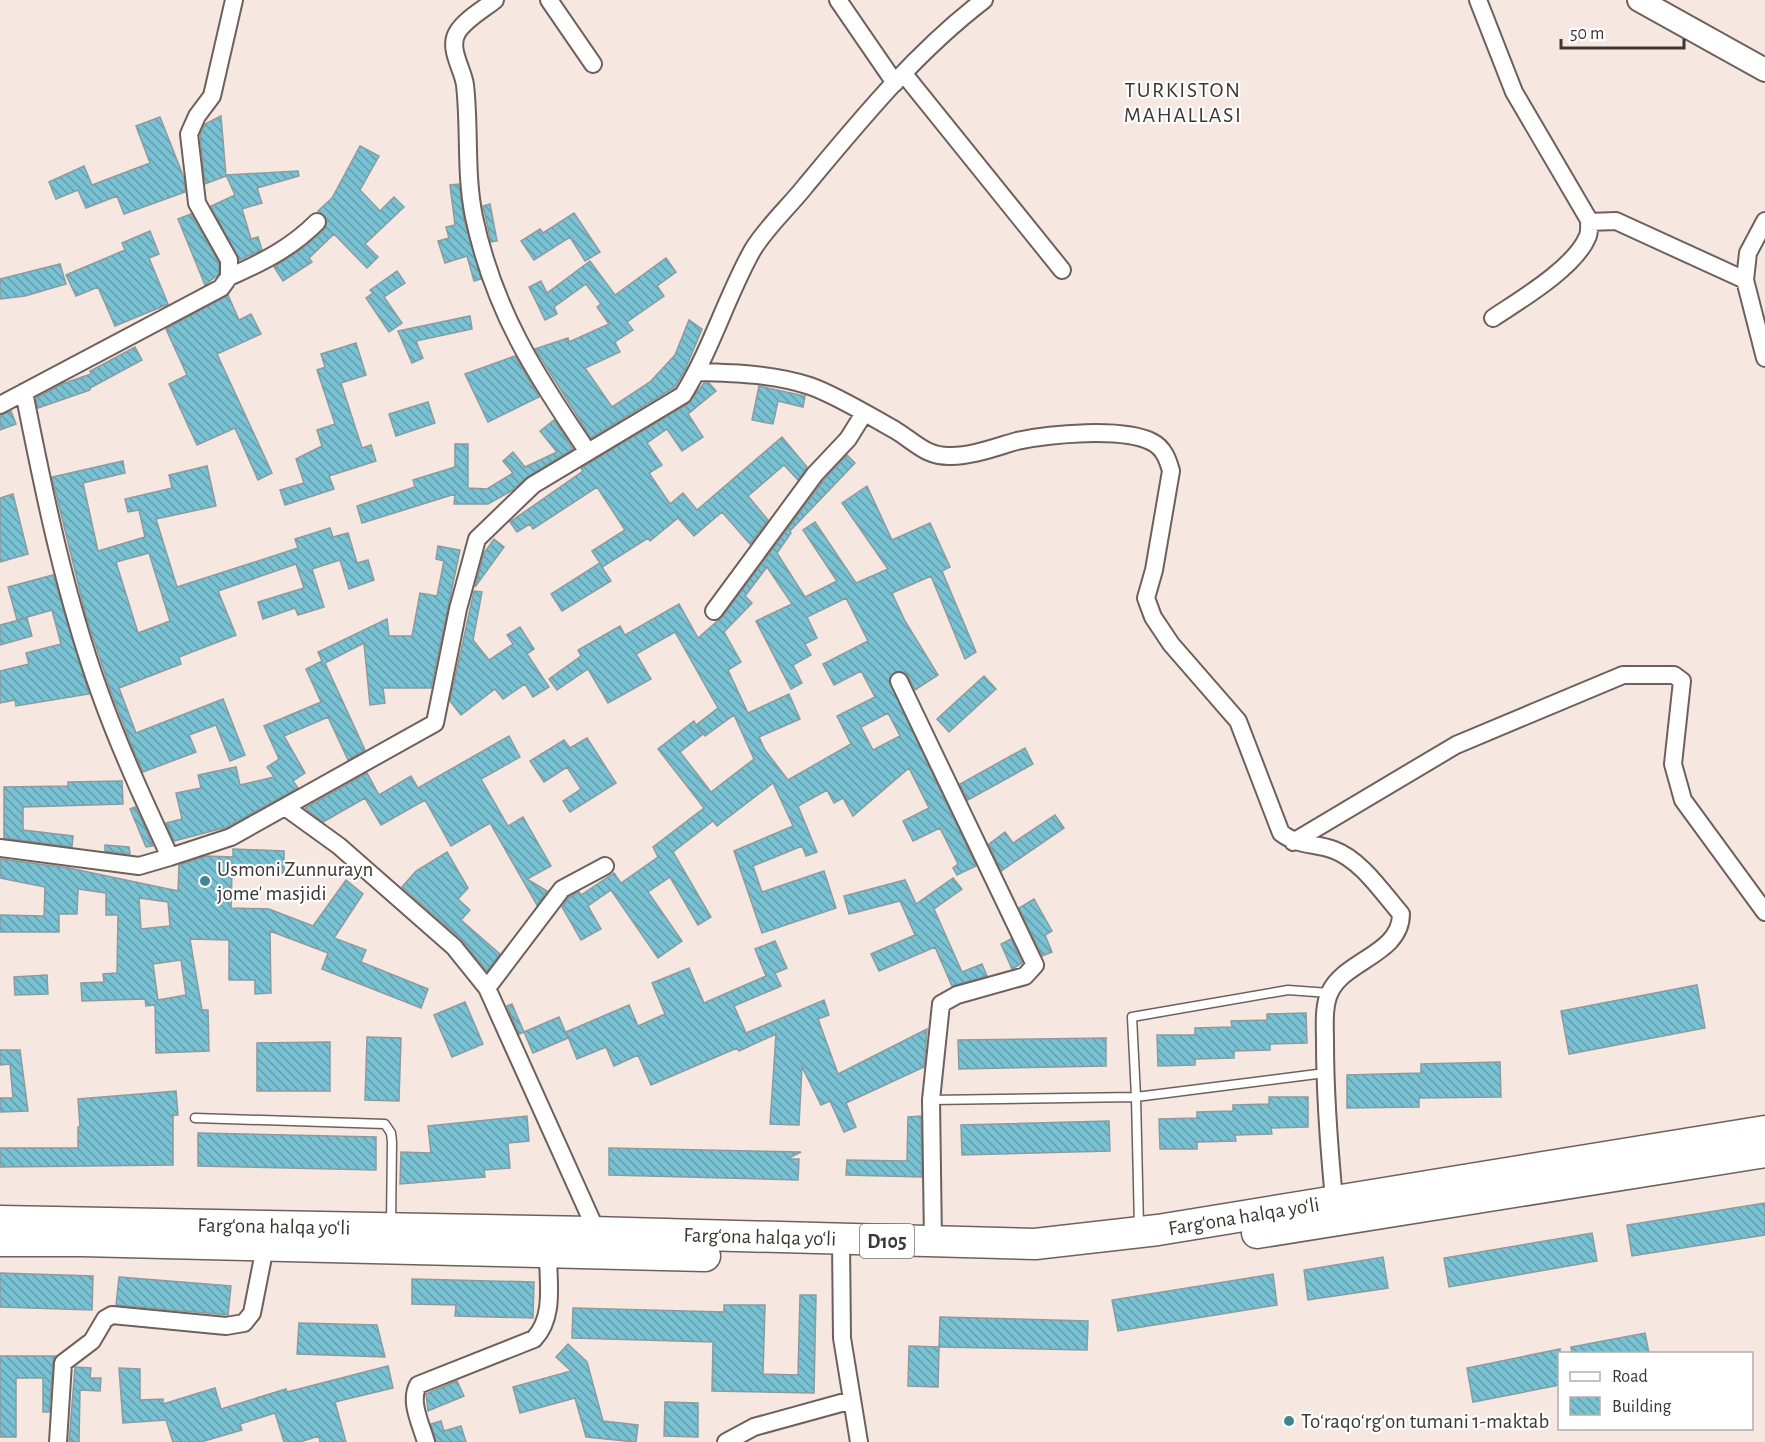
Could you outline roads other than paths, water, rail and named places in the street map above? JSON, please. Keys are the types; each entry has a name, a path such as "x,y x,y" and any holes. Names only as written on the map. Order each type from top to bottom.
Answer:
{"highway":[{"name":"Farg‘ona halqa yo‘li","path":"0,1221 592,1232 1025,1263 1081,1261 1697,1152 1765,1131"},
{"name":"Farg‘ona halqa yo‘li","path":"0,1241 82,1241 548,1254 841,1250 933,1242 1035,1244 1139,1233 1334,1199 1697,1152 1765,1152"}],"street":[{"path":"229,277 229,260 197,203 189,134 197,116 212,96 234,0"},
{"path":"495,0 458,31 454,41 465,83 468,167 474,216 506,318 534,372 588,452"},
{"path":"549,0 593,64"},
{"path":"838,0 900,78 1062,270"},
{"path":"0,848 139,866 231,837 435,723 458,609 477,539 533,485 683,395 698,372 714,329 753,250 866,113 948,28 984,0"},
{"path":"1479,0 1514,92 1580,199 1589,222 1588,237 1579,251 1544,283 1493,318"},
{"path":"1639,0 1765,70"},
{"path":"1589,222 1616,221 1745,280"},
{"path":"1765,221 1748,253 1745,280 1765,358"},
{"path":"0,405 221,288 229,277 267,261 296,243 318,222"},
{"path":"698,372 760,375 810,386 897,431 915,446 935,456 954,456 1020,441 1098,433 1126,434 1154,442 1167,456 1171,471 1154,570 1146,598 1153,617 1172,644 1238,721 1281,833 1293,842 1332,849 1350,858 1401,914 1401,925 1396,935 1373,955 1338,978 1329,993 1325,1019 1325,1073 1334,1199"},
{"path":"24,392 42,481 77,621 99,692 125,758 170,857"},
{"path":"714,611 815,474 848,439 863,415"},
{"path":"1293,842 1456,745 1623,675 1674,675 1682,681 1673,764 1683,800 1765,912"},
{"path":"899,681 1035,965 1025,976 957,995 941,1004 931,1100 933,1242"},
{"path":"285,807 339,846 454,947 487,988 592,1221 592,1232"},
{"path":"487,988 562,889 605,866"},
{"path":"58,1442 63,1364 92,1341 105,1319 112,1315 226,1326 244,1323 252,1313 265,1247"},
{"path":"841,1250 842,1338 859,1442"},
{"path":"426,1442 413,1393 418,1385 534,1339 543,1330 548,1319 548,1254"},
{"path":"726,1442 754,1427 852,1400"}],"lane":[{"path":"1139,1233 1132,1017 1288,990 1329,993"},
{"path":"931,1100 1136,1097 1325,1073"},
{"path":"195,1118 385,1124 391,1132 392,1142 390,1227"}],"place":[{"name":"Usmoni Zunnurayn jome' masjidi","path":"205,881"},
{"name":"Toʻraqoʻrgʻon tumani 1-maktab","path":"1289,1421"}],"district":[{"name":"TURKISTON MAHALLASI","path":"1183,102"}]}
